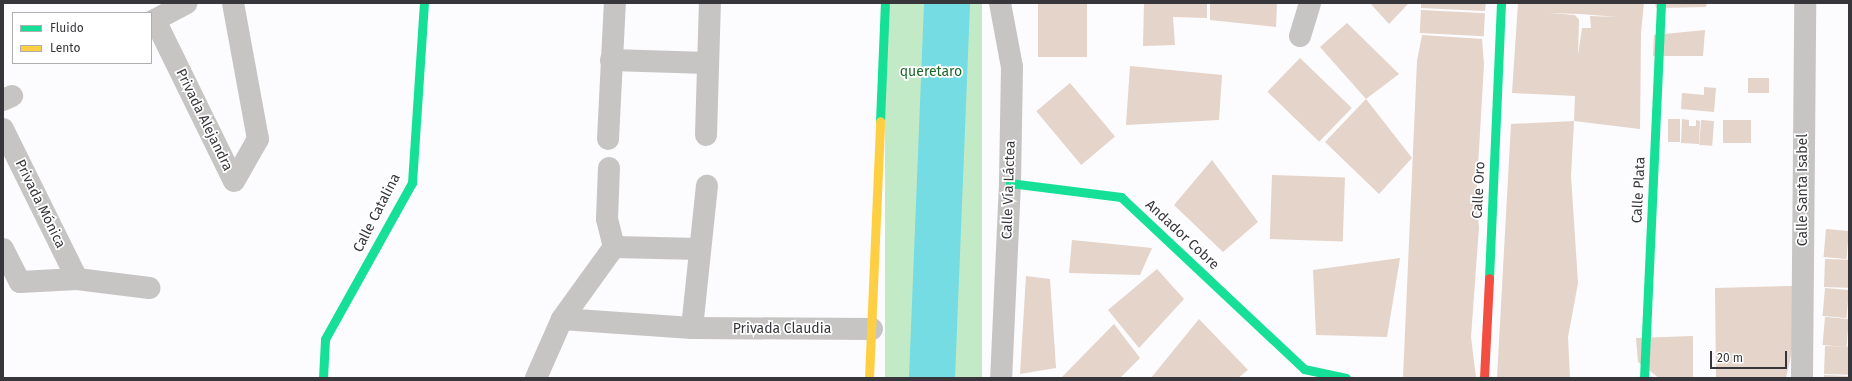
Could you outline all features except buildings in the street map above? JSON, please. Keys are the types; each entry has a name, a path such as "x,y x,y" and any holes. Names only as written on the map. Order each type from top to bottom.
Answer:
{"street":[{"name":"Privada Alejandra","path":"186,3 153,21 234,181 258,139 233,3"},
{"name":"Calle Catalina","path":"323,378 325,339 412,183 424,3"},
{"path":"608,139 615,3"},
{"path":"706,134 710,3"},
{"path":"869,378 886,3"},
{"name":"Calle Vía Láctea","path":"1000,3 1012,67 1010,183 1001,378"},
{"path":"1300,36 1310,3"},
{"name":"Calle Oro","path":"1484,378 1501,3"},
{"name":"Calle Plata","path":"1644,378 1661,3"},
{"name":"Calle Santa Isabel","path":"1802,378 1804,3"},
{"path":"612,60 708,63"},
{"name":"Privada Mónica","path":"3,129 77,279"},
{"path":"609,168 607,219 614,247"},
{"name":"Andador Cobre","path":"1010,183 1121,197 1304,369 1346,378"},
{"path":"692,328 707,186"},
{"path":"614,247 700,249"},
{"path":"536,378 562,318 614,247"},
{"path":"3,249 20,282 77,279 149,288"},
{"name":"Privada Claudia","path":"562,318 692,328 872,329"}],"green space":[{"name":"queretaro","path":"885,3 982,3 982,378 885,378"}],"waterway":[{"path":"932,378 947,3"}],"traffic: fast":[{"path":"323,378 325,339 412,183 424,3"},
{"path":"880,121 885,3"},
{"path":"1489,278 1501,3"},
{"path":"1644,378 1661,3"},
{"path":"1010,183 1121,197 1304,369 1346,378"}],"traffic: slow":[{"path":"869,378 880,121"}],"traffic: jam":[{"path":"1484,378 1489,278"}]}
